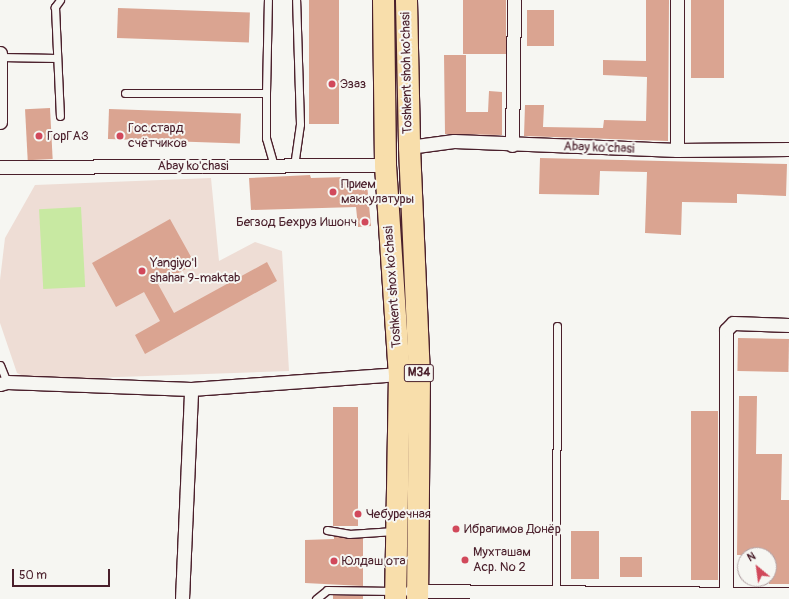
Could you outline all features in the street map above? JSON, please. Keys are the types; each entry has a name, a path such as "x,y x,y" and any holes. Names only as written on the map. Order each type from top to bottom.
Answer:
{"main road":[{"name":"Toshkent shox ko'chasi","path":"383,0 385,156 399,374 395,595"},
{"name":"Toshkent shoh ko'chasi","path":"406,0 409,157"},
{"path":"385,156 409,157"},
{"name":"Toshkent shox ko'chasi","path":"409,157 419,374 417,595"}],"street":[{"path":"512,145 514,0"},
{"path":"677,0 677,150"},
{"path":"0,122 1,55"},
{"name":"Abay ko'chasi","path":"409,157 454,141 512,145 677,150 789,149"},
{"name":"Abay ko'chasi","path":"0,167 294,166 385,156"},
{"path":"726,597 726,330 734,323 789,325"},
{"path":"3,383 191,389 399,374"},
{"path":"182,599 191,389"},
{"path":"395,595 726,597 789,594"}],"lane":[{"path":"60,0 55,7 60,116"},
{"path":"268,0 266,138 274,166"},
{"path":"294,166 300,124 296,0"},
{"path":"1,55 57,58"},
{"path":"125,93 266,94"},
{"path":"556,596 557,326"},
{"path":"0,365 3,383"},
{"path":"327,530 349,534 396,531"},
{"path":"316,599 327,590 395,595"}],"shaded area":[{"name":"Yangiyo'l shahar 9-maktab","path":"211,178 219,261 255,242 282,251 289,371 32,380 17,373 0,323 0,280 5,238 35,185"}],"green space":[{"path":"81,207 85,287 43,289 39,209"}],"building":[{"path":"309,0 339,0 339,124 309,124"},
{"path":"463,0 506,0 506,54 463,54"},
{"path":"646,0 669,0 668,141 524,136 525,105 544,105 543,127 603,128 604,120 646,121 647,77 603,75 603,60 646,61"},
{"path":"691,0 724,0 724,78 691,78"},
{"path":"118,8 250,13 249,43 117,38"},
{"path":"527,10 554,10 554,46 527,46"},
{"path":"444,55 466,55 466,112 488,112 489,91 502,92 502,135 445,134"},
{"name":"ГорГАЗ","path":"50,108 53,159 28,160 25,109"},
{"path":"109,109 241,114 240,144 108,139"},
{"path":"540,158 787,164 786,196 737,194 737,203 682,202 681,235 645,233 647,172 600,171 599,195 539,194"},
{"path":"310,175 311,178 346,177 346,187 367,184 371,226 358,227 356,207 251,210 249,178"},
{"path":"170,219 195,264 158,284 174,313 267,262 277,281 145,354 135,335 160,321 144,292 116,307 92,263"},
{"path":"738,338 789,339 788,372 737,371"},
{"path":"739,396 757,396 756,454 782,454 781,500 789,500 789,584 777,584 777,547 737,547"},
{"path":"333,407 358,407 358,526 333,526"},
{"path":"691,411 718,411 718,580 691,580"},
{"path":"571,531 599,531 599,579 571,579"},
{"name":"Юлдаш ота","path":"334,536 363,538 363,586 305,583 305,540 334,539"},
{"path":"620,557 642,557 642,577 620,577"},
{"path":"333,595 363,596 363,599 333,599"}],"place":[{"name":"Эзаз","path":"332,84"},
{"name":"ГорГАЗ","path":"39,136"},
{"name":"Гос.стард счётчиков","path":"120,136"},
{"name":"Прием маккулатуры","path":"333,192"},
{"name":"Бегзод Бехруз Ишонч","path":"365,222"},
{"name":"Yangiyo'l shahar 9-maktab","path":"142,271"},
{"name":"Чебуречная","path":"358,514"},
{"name":"Ибрагимов Донёр","path":"456,529"},
{"name":"Мухташам Аср. No 2","path":"465,560"},
{"name":"Юлдаш ота","path":"334,561"}]}
